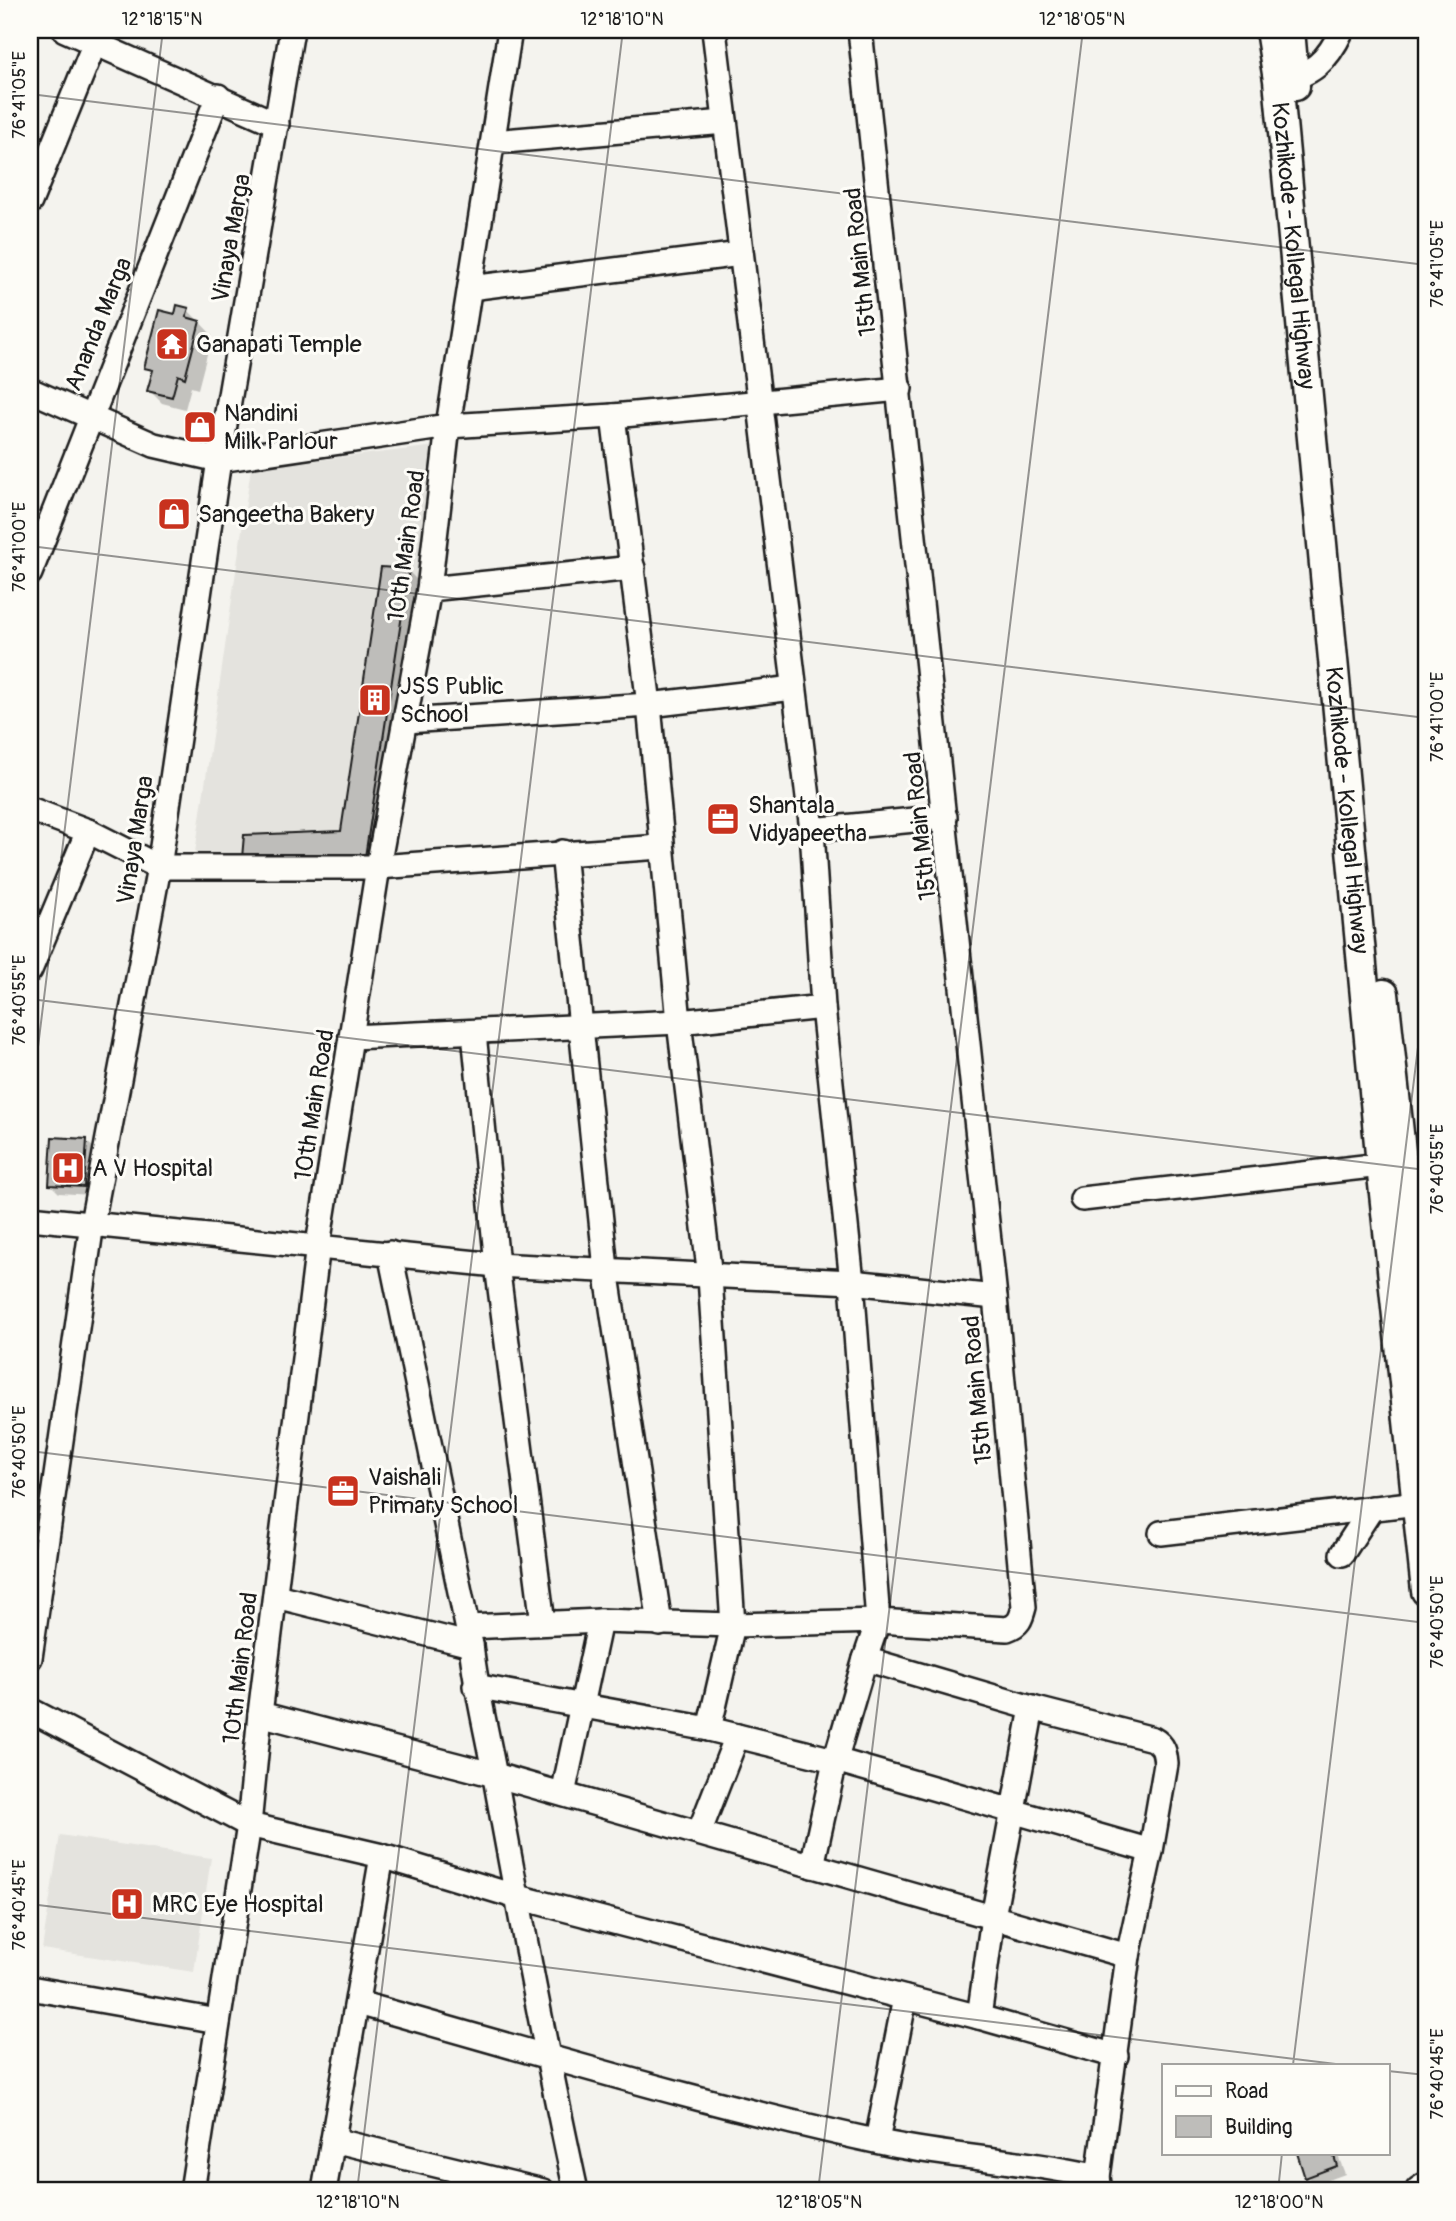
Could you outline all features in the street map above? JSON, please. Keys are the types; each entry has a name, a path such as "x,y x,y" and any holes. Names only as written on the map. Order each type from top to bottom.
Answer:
{"main road":[{"name":"Kozhikode - Kollegal Highway","path":"1270,30 1286,79 1381,1165 1426,1591"},
{"path":"1290,30 1286,79 1426,1370"},
{"path":"1420,2191 1426,2187"}],"street":[{"path":"65,30 98,36 277,124"},
{"name":"Vinaya Marga","path":"30,1658 92,1223 159,867 219,460 292,30"},
{"name":"10th Main Road","path":"192,2191 249,1825 260,1714 318,1245 378,867 429,589 448,426 510,30"},
{"path":"715,30 812,830 824,1007 852,1282 878,1621 835,1761 812,1866"},
{"name":"15th Main Road","path":"860,30 995,1297 1024,1607 1017,1626 1007,1629 878,1621"},
{"path":"1286,79 1314,70 1331,52 1342,30"},
{"path":"30,202 98,36"},
{"name":"Ananda Marga","path":"30,573 90,415 218,96"},
{"path":"493,142 725,122"},
{"path":"470,288 741,254"},
{"path":"30,390 154,445 219,460 448,426 613,416 759,400 900,389"},
{"path":"613,416 634,568 661,847 710,1277 733,1625 709,1729"},
{"path":"429,589 634,568"},
{"path":"406,721 649,705 794,688"},
{"path":"30,809 88,831 159,867 378,867 661,847"},
{"path":"812,830 945,817"},
{"path":"30,970 88,831"},
{"path":"563,852 606,1269 660,1624"},
{"path":"351,1037 680,1022 824,1007"},
{"path":"474,1033 497,1265 543,1623"},
{"path":"1082,1199 1381,1165"},
{"path":"30,1218 497,1265 852,1282 995,1297"},
{"path":"390,1253 470,1636 475,1686 495,1775 514,1896 576,2191"},
{"path":"1161,1533 1418,1503"},
{"path":"1342,1554 1372,1508"},
{"path":"276,1596 470,1636 543,1623 600,1621 733,1625 878,1621"},
{"path":"563,1794 600,1621"},
{"path":"358,2003 714,2104 877,2141 1054,2167 1099,2184 1128,1956 1152,1851 1166,1764 1160,1743 865,1659"},
{"path":"475,1686 709,1729 835,1761 1152,1851"},
{"path":"979,2017 993,1917 1031,1708"},
{"path":"30,1710 249,1825 382,1856 514,1896 979,2017 1116,2056"},
{"path":"260,1714 495,1775 1128,1956"},
{"path":"699,1833 737,1736"},
{"path":"324,2191 382,1856"},
{"path":"30,1988 219,2021"},
{"path":"877,2141 905,1998"},
{"path":"333,2140 543,2191"}],"shaded area":[{"path":"436,446 375,857 195,853 251,468"},
{"name":"MRC Eye Hospital","path":"60,1835 211,1858 194,1972 42,1949"}],"building":[{"name":"Ganapati Temple","path":"177,305 189,308 186,317 200,321 185,378 178,375 172,397 147,391 153,370 144,368 159,310 175,314"},
{"name":"JSS Public School","path":"381,567 409,569 365,857 242,858 244,835 341,831"},
{"path":"52,1137 87,1139 84,1187 49,1185"},
{"path":"1297,2154 1333,2154 1337,2166 1305,2178"}],"place":[{"name":"Ganapati Temple","path":"172,344"},
{"name":"Nandini Milk Parlour","path":"200,427"},
{"name":"Sangeetha Bakery","path":"174,514"},
{"name":"JSS Public School","path":"375,700"},
{"name":"Shantala Vidyapeetha","path":"723,819"},
{"name":"A V Hospital","path":"68,1168"},
{"name":"Vaishali Primary School","path":"343,1491"},
{"name":"MRC Eye Hospital","path":"127,1904"}]}
